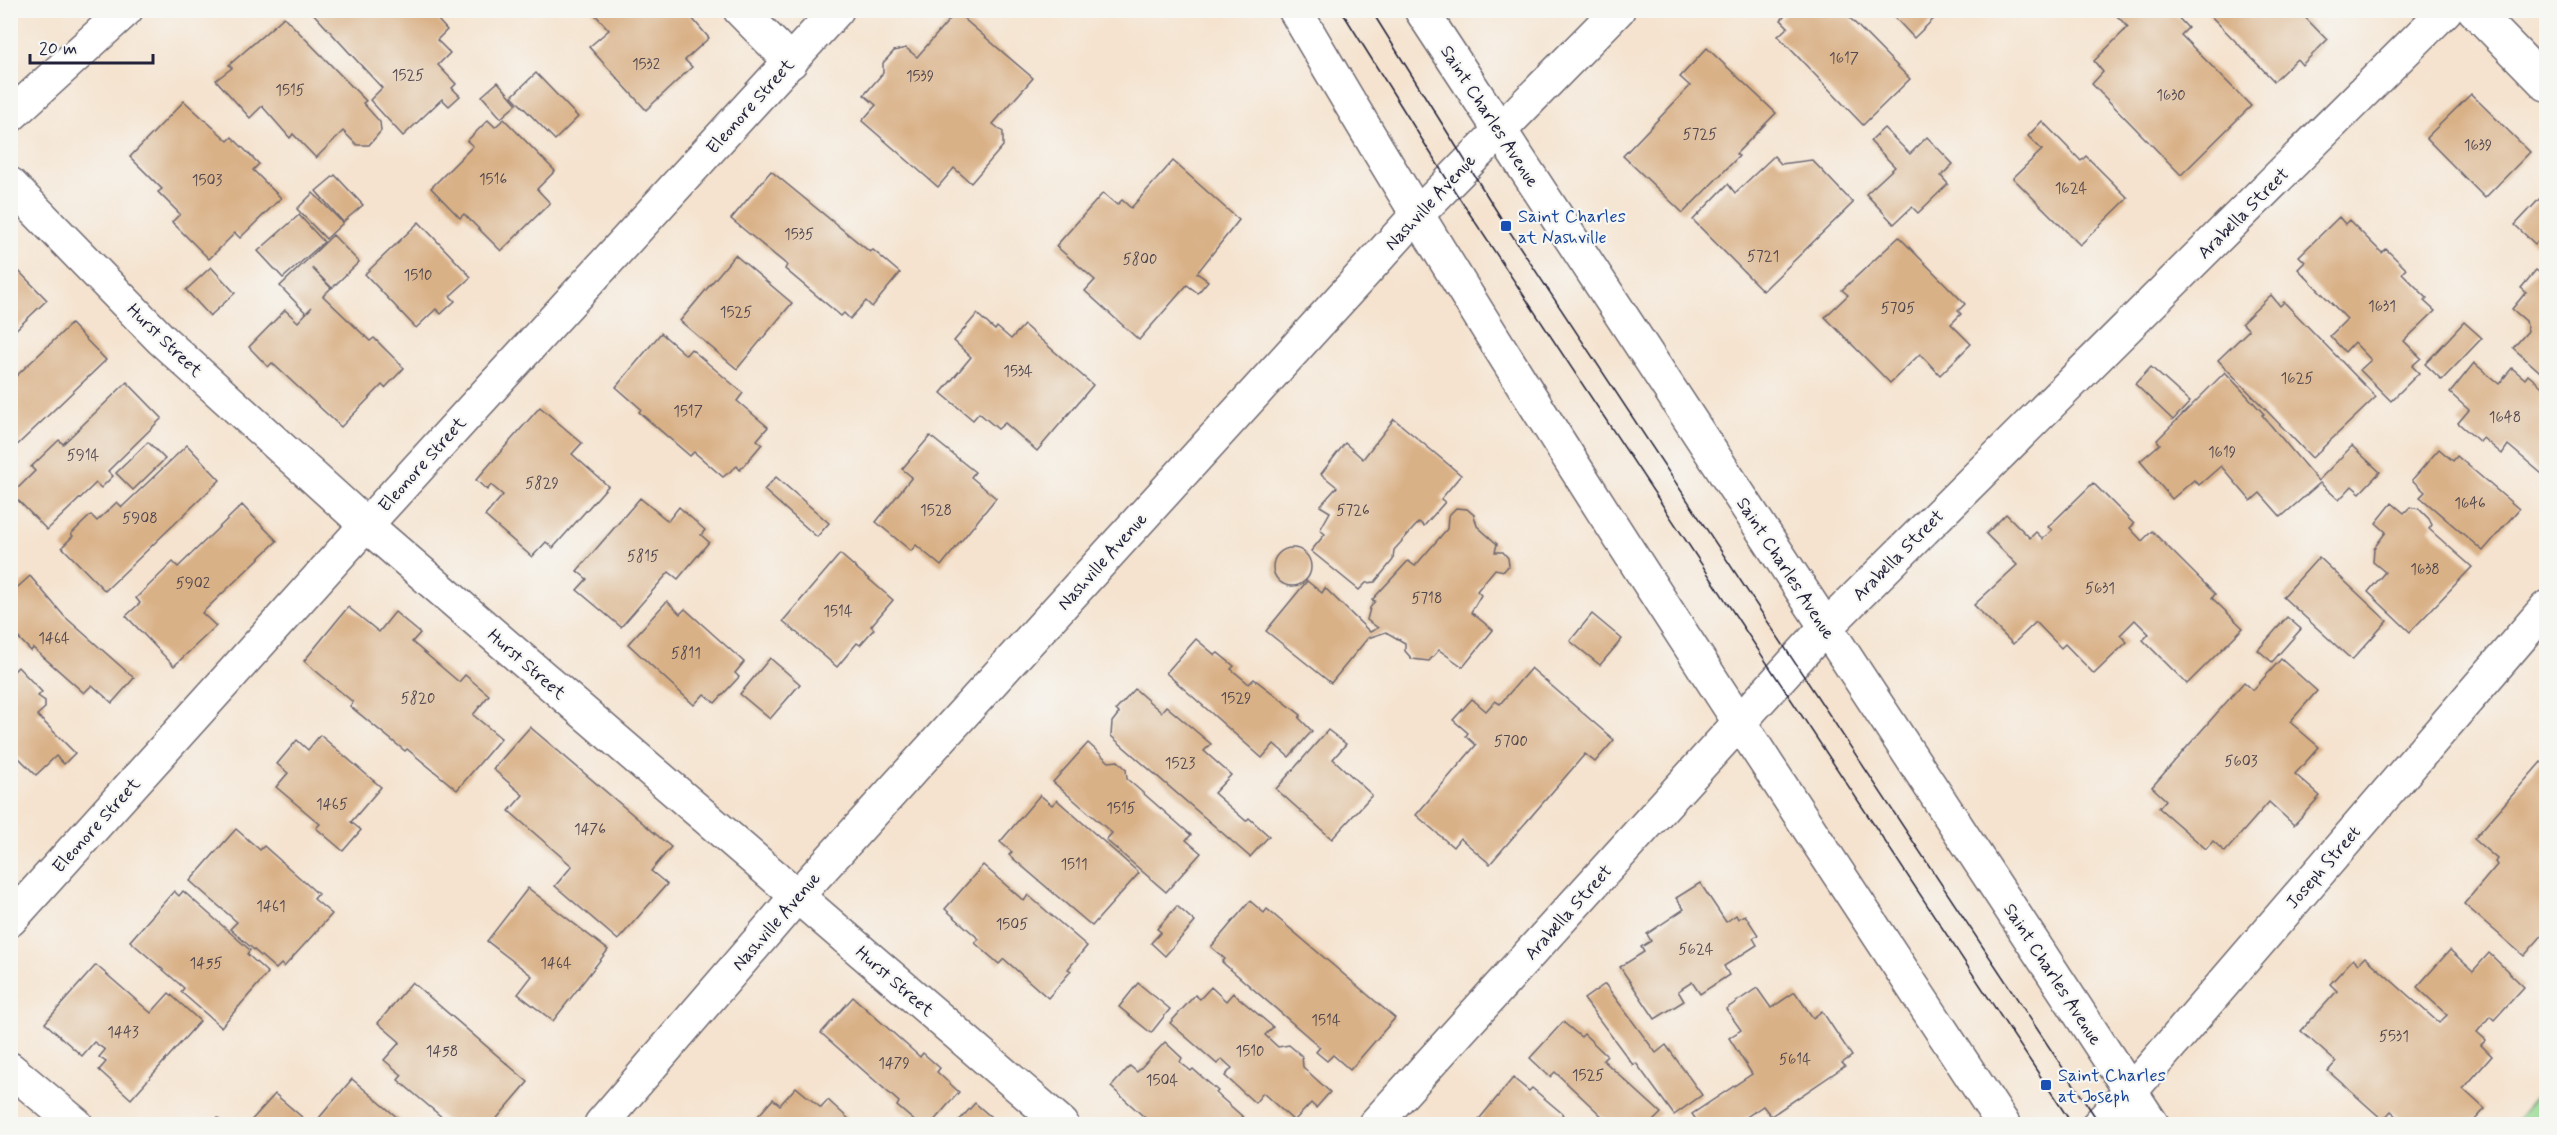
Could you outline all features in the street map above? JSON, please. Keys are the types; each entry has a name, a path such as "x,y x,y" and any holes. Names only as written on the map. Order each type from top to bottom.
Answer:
{"street":[{"path":"10,116 126,10"},
{"path":"740,10 791,62"},
{"name":"Eleonore Street","path":"10,920 366,525 837,10"},
{"path":"1294,10 1416,216 1739,723 2003,1125"},
{"name":"Saint Charles Avenue","path":"1421,10 2152,1125"},
{"name":"Nashville Avenue","path":"601,1125 797,896 1416,216 1618,10"},
{"name":"Arabella Street","path":"1375,1125 1825,628 2446,10"},
{"path":"2474,10 2547,84"},
{"name":"Hurst Street","path":"10,184 161,339 366,525 1062,1125"},
{"name":"Joseph Street","path":"2099,1125 2131,1091 2547,608"},
{"path":"10,1069 76,1125"}],"green space":[{"path":"2546,1085 2546,1124 2513,1124"}],"building":[{"path":"310,10 429,10 447,30 437,40 450,53 438,65 456,84 452,88 460,96 449,106 442,99 403,136 370,100 382,88"},
{"path":"591,10 685,10 709,38 685,60 692,67 646,110 589,47 609,30"},
{"path":"1790,10 1852,10 1847,15 1910,79 1863,125 1778,36 1788,27 1781,20"},
{"path":"1888,10 1943,10 1914,38"},
{"path":"2111,10 2171,10 2188,28 2181,35 2251,106 2181,175 2092,84 2103,72 2094,61 2128,27"},
{"path":"2205,10 2298,10 2327,40 2302,65 2297,59 2274,81"},
{"path":"956,12 1033,78 993,124 1003,132 1003,146 971,183 954,168 938,187 862,121 876,105 864,95 883,73 883,63 894,51 906,48 917,57"},
{"path":"284,17 366,101 363,103 380,122 381,131 369,145 357,145 343,131 316,158 293,134 290,138 262,106 250,118 216,80 232,68 229,65"},
{"path":"1707,48 1776,113 1736,154 1739,156 1683,213 1623,156 1690,86 1680,77"},
{"path":"536,73 578,117 555,140 512,96"},
{"path":"498,82 517,104 501,118 482,96"},
{"path":"2471,94 2530,152 2485,198 2426,138"},
{"path":"184,101 228,141 232,137 259,164 253,170 281,198 240,238 235,233 209,259 172,222 180,214 158,192 162,189 130,157"},
{"path":"504,119 555,171 537,189 550,203 501,251 464,214 460,218 431,188 473,146 467,141 488,120 495,127"},
{"path":"2042,121 2081,161 2086,156 2128,198 2080,245 2013,178 2042,150 2028,136"},
{"path":"1884,128 1910,154 1927,137 1953,164 1941,176 1948,184 1918,213 1912,207 1894,224 1866,194 1895,167 1870,141"},
{"path":"1774,156 1781,164 1812,160 1853,203 1763,291 1693,220 1728,184 1735,193"},
{"path":"1173,161 1239,220 1197,273 1208,281 1198,293 1187,285 1139,340 1085,291 1095,280 1056,246 1103,193 1117,205 1122,200 1131,208"},
{"path":"771,171 870,252 873,250 900,273 872,307 866,301 850,319 844,313 841,316 785,269 787,265 731,219"},
{"path":"335,175 363,205 343,222 316,191"},
{"path":"2546,192 2546,232 2535,244 2515,225"},
{"path":"313,193 343,223 326,239 297,209"},
{"path":"299,215 324,242 283,278 258,251"},
{"path":"2339,217 2345,224 2349,220 2382,253 2386,249 2406,269 2402,273 2427,298 2424,301 2435,311 2404,341 2421,358 2412,366 2419,373 2391,401 2360,370 2371,360 2354,342 2345,352 2330,336 2347,319 2298,269 2305,262 2299,256"},
{"path":"419,222 471,277 450,296 455,301 441,314 436,309 416,328 365,274"},
{"path":"333,235 359,262 332,288 312,268 331,288 323,296 370,341 374,338 404,368 385,388 382,385 341,427 272,363 268,367 249,347 285,310 298,322 312,307 306,313 280,286"},
{"path":"1899,237 1965,304 1958,311 1961,314 1951,324 1971,344 1940,375 1920,354 1890,383 1825,317 1848,295 1842,290"},
{"path":"735,255 792,303 737,369 680,321"},
{"path":"10,262 47,300 10,335"},
{"path":"2546,265 2546,377 2513,348 2528,331 2526,321 2512,309 2526,292 2521,288 2536,270 2540,273"},
{"path":"211,267 235,293 210,316 186,290"},
{"path":"2271,295 2280,306 2284,302 2376,397 2312,458 2218,360 2249,330 2242,323"},
{"path":"977,314 995,330 997,327 1011,339 1024,325 1093,385 1037,451 1005,423 998,429 979,413 973,420 941,393 971,357 954,341"},
{"path":"2464,322 2482,338 2442,380 2425,364"},
{"path":"71,324 106,360 10,452 10,382"},
{"path":"661,333 686,355 691,349 743,393 737,401 768,427 757,440 762,444 740,470 737,466 723,477 694,452 690,456 639,412 641,409 616,387"},
{"path":"2474,363 2499,384 2512,368 2525,379 2528,375 2546,390 2546,473 2544,471 2542,474 2508,445 2502,454 2483,438 2480,442 2458,423 2469,410 2450,393"},
{"path":"2151,367 2190,402 2173,420 2135,384"},
{"path":"2225,372 2264,414 2262,415 2318,481 2352,446 2380,472 2360,493 2352,486 2339,500 2320,483 2281,517 2260,493 2251,501 2221,466 2199,485 2194,480 2172,499 2140,461 2160,444 2157,440"},
{"path":"127,382 162,418 108,471 113,476 101,488 96,483 47,530 12,494 35,471 31,467 59,440 63,444"},
{"path":"540,407 582,443 572,454 608,486 553,548 546,542 532,557 485,516 503,495 491,485 487,490 476,480"},
{"path":"1394,419 1461,475 1441,499 1445,502 1424,526 1419,522 1394,550 1393,560 1375,582 1366,583 1359,590 1311,551 1325,534 1320,530 1330,512 1320,506 1337,487 1321,474 1345,443 1363,459"},
{"path":"930,436 975,472 971,477 996,498 941,566 916,545 911,551 876,522 912,477 902,469"},
{"path":"148,442 165,459 133,490 116,473"},
{"path":"187,445 220,480 105,591 62,547 73,536 71,534 91,515 97,521 117,502 122,507"},
{"path":"2439,449 2453,461 2457,456 2519,509 2483,551 2420,497 2425,492 2412,480"},
{"path":"776,477 829,523 817,537 764,490"},
{"path":"2093,483 2134,524 2130,528 2142,541 2152,531 2215,594 2212,598 2243,628 2187,684 2143,640 2149,634 2135,620 2120,635 2127,642 2094,674 2065,644 2061,648 2036,622 2013,644 1974,605 2017,565 1986,534 2006,514 2030,538 2036,532 2043,539 2052,530 2048,527"},
{"path":"640,498 668,521 679,507 705,530 701,535 709,542 678,579 669,572 621,627 577,590 587,579 577,571"},
{"path":"2392,503 2404,513 2410,507 2419,509 2432,525 2429,529 2472,567 2410,632 2368,592 2385,572 2373,562 2374,548 2386,532 2376,523"},
{"path":"242,505 277,541 202,613 216,626 174,666 126,616 140,603 136,598 173,562 178,567"},
{"path":"1456,508 1467,509 1474,515 1477,526 1497,544 1495,552 1503,552 1508,558 1509,565 1504,571 1495,569 1477,591 1481,595 1471,612 1493,630 1463,667 1439,650 1429,661 1412,659 1405,651 1405,643 1386,632 1368,638 1331,683 1266,631 1307,581 1322,593 1325,588 1370,632 1378,628 1367,620 1370,608 1375,601 1372,600 1408,561 1415,566 1447,529 1448,516"},
{"path":"1292,548 1305,554 1311,567 1305,580 1292,586 1279,580 1273,567 1279,554"},
{"path":"840,554 893,600 871,626 874,629 860,645 857,643 837,667 783,621"},
{"path":"2319,557 2387,621 2352,660 2283,597"},
{"path":"30,576 64,616 134,678 112,703 92,685 84,693 33,648 31,651 10,629 10,594"},
{"path":"667,601 680,614 685,609 744,662 735,673 739,677 715,703 704,694 694,705 628,644"},
{"path":"348,607 379,632 395,612 420,633 412,642 459,682 465,675 489,695 473,715 501,738 457,790 350,706 353,702 304,661"},
{"path":"1592,614 1622,639 1600,665 1570,641"},
{"path":"2287,617 2301,629 2272,662 2258,650"},
{"path":"1196,639 1215,655 1218,653 1234,666 1231,669 1249,684 1254,679 1301,715 1299,718 1312,731 1289,757 1274,744 1262,758 1166,673"},
{"path":"770,658 800,684 770,719 740,694"},
{"path":"2281,659 2317,691 2290,722 2319,747 2295,774 2320,796 2294,825 2269,802 2225,852 2213,841 2206,849 2159,808 2166,800 2152,787 2244,682 2253,690"},
{"path":"10,667 14,671 18,667 42,692 38,696 45,701 45,708 37,715 75,753 64,764 56,756 36,775 10,749"},
{"path":"1531,668 1614,740 1595,762 1585,754 1490,864 1460,838 1453,847 1416,815 1476,745 1466,736 1468,733 1453,720 1472,699 1486,711 1495,701 1500,704"},
{"path":"1135,689 1161,712 1166,706 1211,744 1204,751 1231,775 1214,793 1246,821 1249,818 1269,836 1250,857 1111,736 1112,722 1119,713 1116,710"},
{"path":"530,727 671,847 651,871 667,884 618,940 555,886 572,866 509,811 523,795 493,769"},
{"path":"1328,730 1346,744 1333,759 1372,795 1332,839 1276,789"},
{"path":"320,735 381,787 351,822 361,830 343,851 316,828 320,824 276,787 288,773 277,764 297,740 308,750"},
{"path":"1088,743 1109,762 1118,761 1126,769 1127,779 1191,835 1186,840 1201,853 1166,892 1106,840 1112,833 1053,782"},
{"path":"2541,762 2546,766 2546,931 2524,956 2464,904 2497,865 2495,862 2497,859 2474,839"},
{"path":"1040,795 1052,805 1057,800 1139,873 1092,926 1009,855 1012,852 1000,842"},
{"path":"236,829 260,850 264,846 318,894 314,899 332,914 284,967 281,964 276,969 230,929 237,922 190,881"},
{"path":"983,865 1024,901 1028,895 1087,946 1068,969 1071,971 1048,998 1004,959 999,964 975,943 979,939 945,909"},
{"path":"1700,883 1726,922 1736,915 1738,919 1745,915 1758,935 1753,938 1757,945 1724,966 1729,975 1700,994 1692,982 1678,991 1684,1001 1655,1019 1620,967 1644,952 1641,947 1651,941 1647,934 1684,909 1676,898"},
{"path":"528,888 608,950 553,1021 518,994 532,976 487,941"},
{"path":"174,891 179,896 183,891 250,950 247,954 268,973 221,1027 181,992 184,988 130,941"},
{"path":"1250,901 1264,913 1267,909 1395,1018 1350,1070 1333,1055 1327,1061 1316,1052 1320,1047 1222,962 1225,959 1211,947"},
{"path":"1177,906 1195,922 1165,956 1151,943 1161,932 1157,929"},
{"path":"2450,950 2473,971 2489,953 2524,987 2494,1020 2490,1016 2477,1032 2486,1040 2481,1045 2492,1056 2463,1089 2485,1109 2471,1124 2441,1124 2437,1121 2433,1124 2406,1124 2391,1111 2383,1120 2328,1071 2336,1062 2301,1031 2337,991 2330,984 2353,959 2358,964 2365,957 2439,1023 2447,1015 2417,987"},
{"path":"96,965 151,1013 169,993 200,1021 131,1099 99,1070 106,1062 99,1057 105,1050 94,1042 82,1056 45,1023"},
{"path":"412,982 528,1082 492,1124 450,1124 398,1080 402,1075 384,1060 400,1042 378,1023"},
{"path":"1138,983 1170,1009 1151,1033 1119,1007"},
{"path":"1605,984 1656,1053 1666,1045 1702,1095 1674,1115 1636,1063 1633,1065 1584,999"},
{"path":"1211,987 1226,1001 1233,993 1273,1027 1265,1035 1278,1047 1289,1045 1302,1056 1303,1067 1330,1092 1316,1108 1311,1103 1294,1121 1263,1093 1255,1103 1225,1076 1232,1068 1222,1059 1217,1064 1170,1023 1195,995 1200,999"},
{"path":"1757,988 1771,1008 1795,992 1813,1018 1822,1011 1852,1056 1842,1063 1845,1066 1771,1116 1763,1106 1736,1124 1699,1124 1692,1114 1752,1074 1729,1038 1741,1030 1726,1009"},
{"path":"853,997 920,1057 923,1053 940,1068 937,1072 959,1092 931,1124 918,1124 897,1106 899,1102 821,1033"},
{"path":"1563,1022 1581,1037 1584,1034 1607,1056 1603,1060 1661,1113 1650,1124 1604,1124 1607,1121 1555,1072 1550,1077 1530,1058"},
{"path":"1165,1042 1182,1058 1180,1062 1191,1071 1193,1069 1251,1124 1152,1124 1111,1087 1130,1066 1137,1072"},
{"path":"1513,1078 1529,1091 1532,1088 1563,1114 1556,1122 1558,1124 1475,1124"},
{"path":"352,1079 405,1124 327,1124 319,1118"},
{"path":"796,1087 821,1108 828,1100 852,1122 850,1124 751,1124 773,1099 780,1105"},
{"path":"275,1094 310,1124 248,1124"},
{"path":"975,1103 999,1124 956,1124"},
{"path":"10,1112 25,1124 10,1124"},
{"path":"218,1118 226,1124 212,1124"}],"tram line":[{"path":"1341,10 1448,181 2072,1124"},
{"path":"1371,10 1506,226 2100,1124"}],"place":[{"name":"Saint Charles at Nashville","path":"1506,226"},
{"name":"Saint Charles at Joseph","path":"2046,1085"}]}
